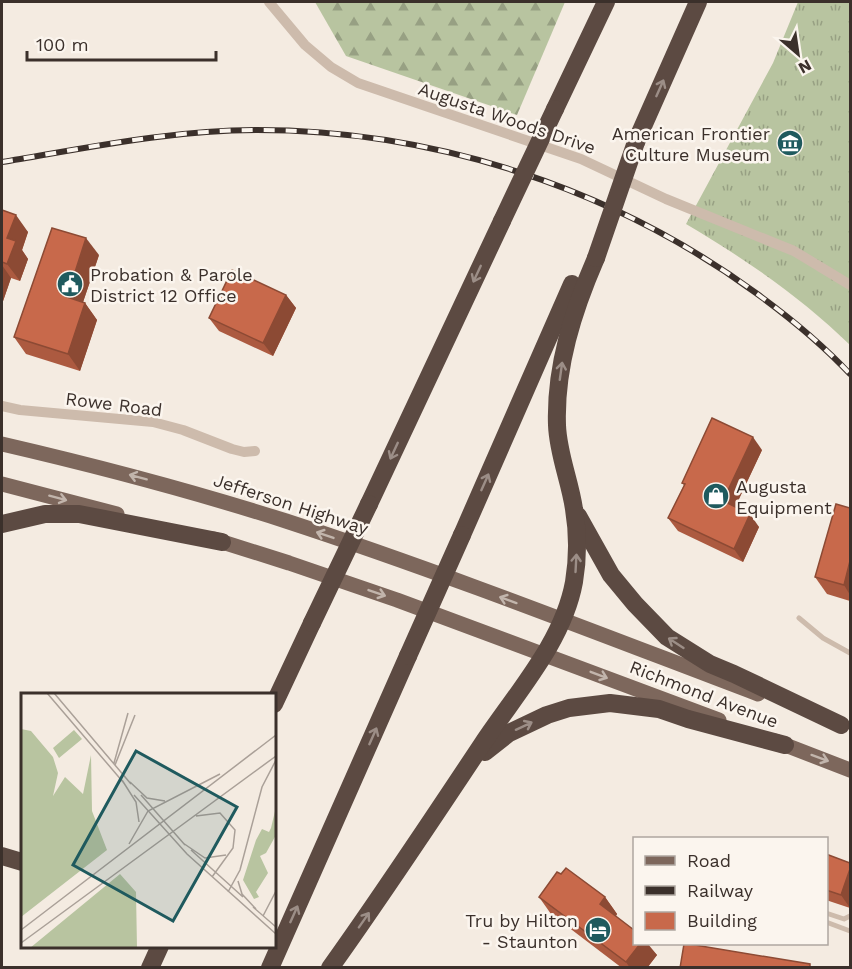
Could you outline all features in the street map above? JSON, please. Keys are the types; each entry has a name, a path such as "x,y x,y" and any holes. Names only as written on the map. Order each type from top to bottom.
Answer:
{"highway":[{"path":"276,700 606,2"},
{"path":"270,968 462,535 591,256 636,142 698,2"},
{"path":"591,256 567,337 558,396 557,426 563,467 574,507 611,575 635,604 668,637 710,664 846,727"},
{"path":"330,968 463,775 544,654 563,620 574,585 576,565 574,507"},
{"path":"2,524 45,514 79,514 222,542"},
{"path":"273,693 296,658"},
{"path":"463,775 491,746 508,733 547,715 588,705 627,704 659,709 687,719 785,745"},
{"path":"2,856 21,861"},
{"path":"150,968 159,948"}],"main road":[{"name":"Jefferson Highway","path":"2,444 155,482 286,521 563,620"},
{"path":"2,484 222,542 290,563 544,654"},
{"name":"Richmond Avenue","path":"563,620 846,727"},
{"name":"Richmond Avenue","path":"544,654 850,770"}],"street":[{"name":"Augusta Woods Drive","path":"269,2 305,45 331,67 358,83 581,159 666,199 794,251 850,285"},
{"name":"Rowe Road","path":"2,406 20,410 153,422 183,430 232,449 244,452 255,451"}],"lane":[{"path":"799,618 827,641 850,653"},
{"path":"828,914 844,919 850,916"},
{"path":"828,923 850,931"}],"green space":[{"path":"315,2 565,2 517,115 346,56"},
{"name":"American Frontier Culture Museum","path":"798,2 850,2 850,345 772,280 686,224 773,63"}],"building":[{"path":"2,210 16,215 7,238 16,241 7,264 2,262"},
{"path":"52,228 86,238 67,297 85,303 68,354 14,337"},
{"path":"232,270 286,295 263,343 209,318"},
{"name":"Augusta Equipment","path":"712,418 753,437 723,501 750,514 734,549 668,518 685,484 682,483"},
{"path":"836,504 850,508 850,561 844,585 815,577"},
{"path":"828,855 850,863 841,895 828,891"},
{"name":"Tru by Hilton - Staunton","path":"566,868 605,897 600,904 633,929 633,945 639,945 626,962 539,897 557,872 561,874"},
{"path":"684,945 810,964 810,968 680,968"}],"railway":[{"path":"2,162 161,136 257,130 324,133 390,141 455,154 519,172 582,195 642,223 701,256 756,293 805,331 850,374"}],"place":[{"name":"American Frontier Culture Museum","path":"790,143"},
{"name":"Probation & Parole District 12 Office","path":"70,284"},
{"name":"Augusta Equipment","path":"716,496"},
{"name":"Tru by Hilton - Staunton","path":"598,930"}]}
